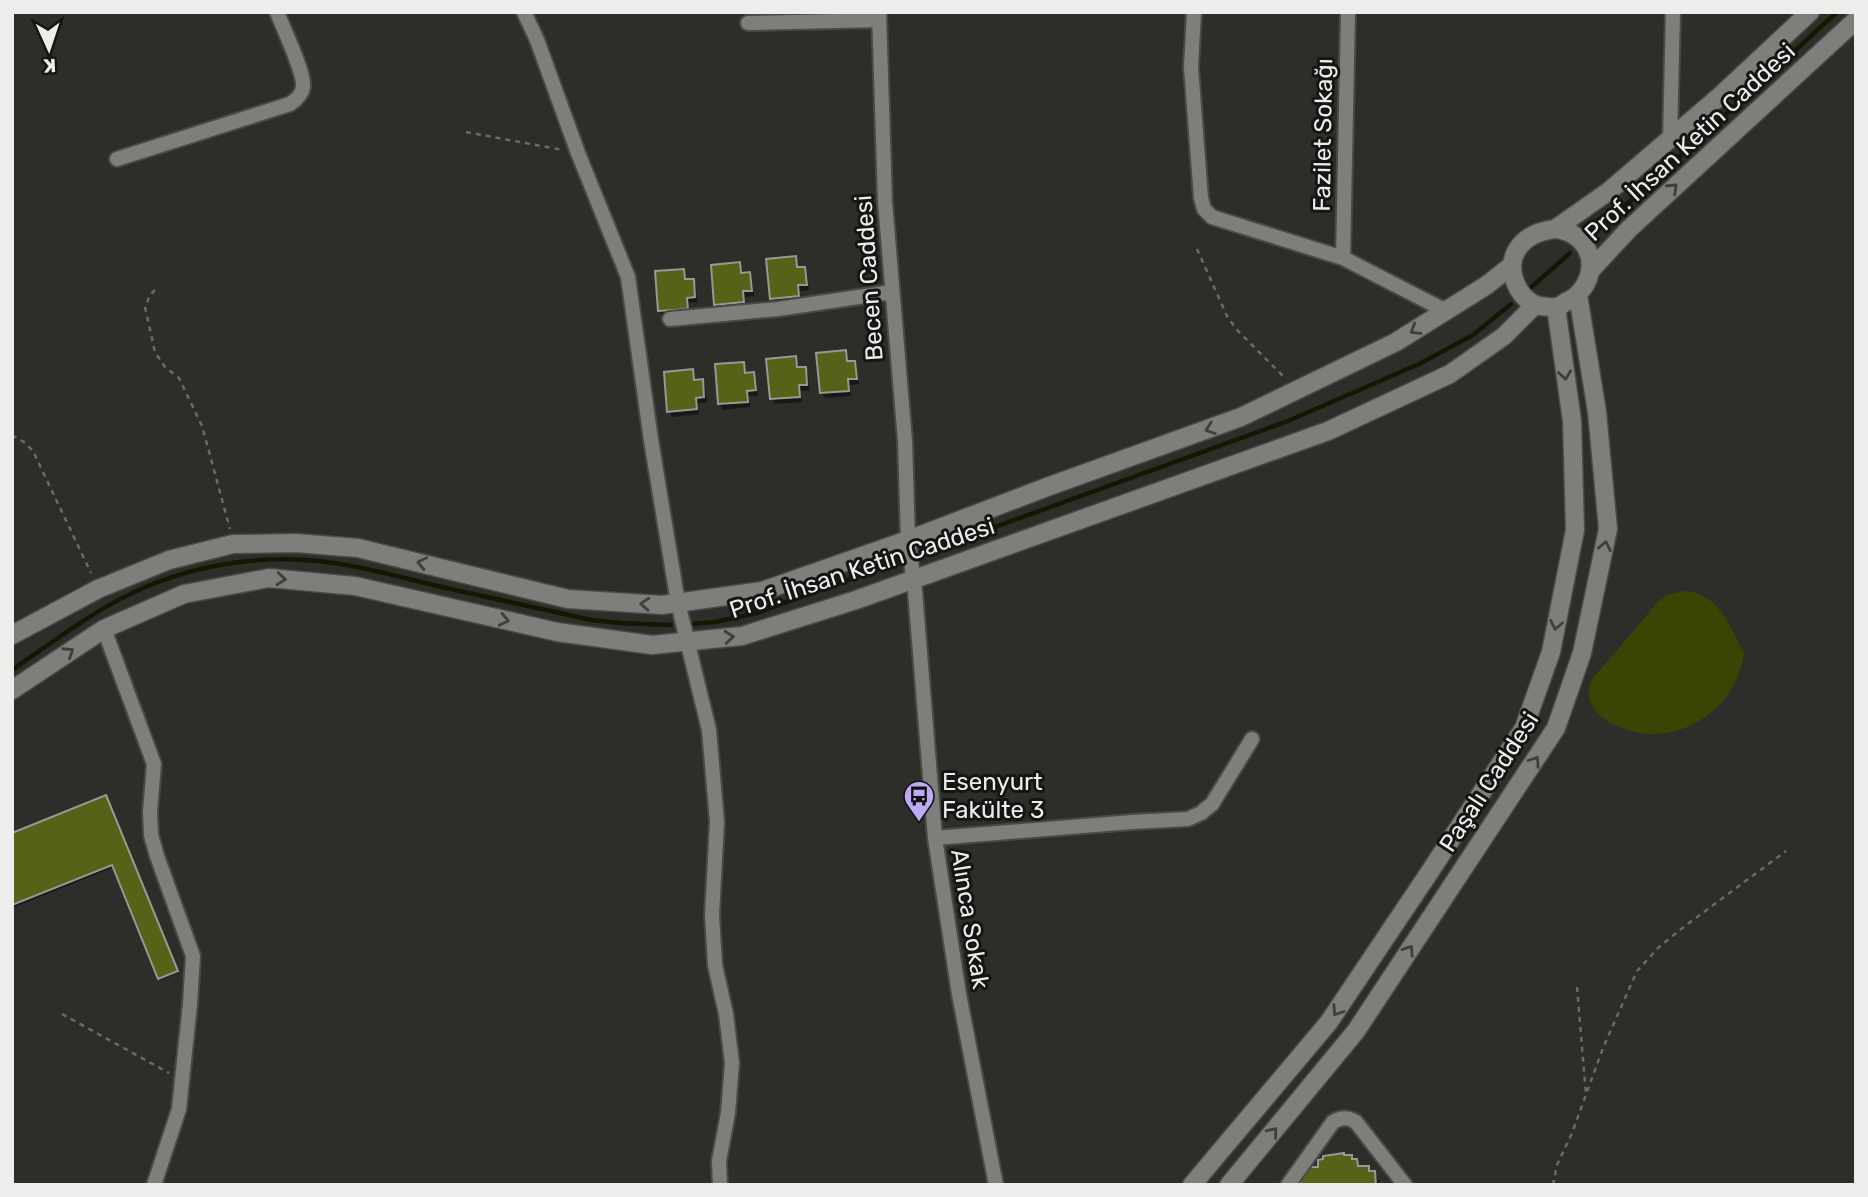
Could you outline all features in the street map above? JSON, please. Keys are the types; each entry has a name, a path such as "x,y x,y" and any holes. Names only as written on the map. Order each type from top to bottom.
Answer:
{"street":[{"path":"117,159 296,100 301,93 303,78 277,12"},
{"path":"524,12 628,278 678,603 709,730 716,822 712,915 715,965 726,1014 732,1063 728,1112 719,1161 720,1185"},
{"path":"1194,12 1191,67 1203,209 1212,216 1343,258 1446,311"},
{"name":"Fazilet Sokağı","path":"1343,258 1348,12"},
{"path":"1670,139 1673,12"},
{"name":"Prof. İhsan Ketin Caddesi","path":"1555,229 1609,191 1720,96 1810,12"},
{"path":"748,23 878,16"},
{"name":"Becen Caddesi","path":"878,16 885,202 905,441 908,540 914,580"},
{"name":"Prof. İhsan Ketin Caddesi","path":"1590,271 1629,229 1856,20"},
{"path":"1555,229 1567,230 1581,239 1588,251 1590,271 1578,295 1556,307 1535,305 1524,298 1513,279 1512,265 1516,250 1527,239 1541,231 1555,229"},
{"name":"Prof. İhsan Ketin Caddesi","path":"12,635 98,589 169,560 233,544 296,543 358,548 568,599 662,605 762,591 1241,417 1396,342 1487,285 1512,265"},
{"path":"670,319 778,309 892,292"},
{"name":"Paşalı Caddesi","path":"1229,1185 1356,1031 1556,728 1582,653 1608,529 1597,412 1578,295"},
{"name":"Prof. İhsan Ketin Caddesi","path":"12,690 104,629 184,594 269,578 355,586 557,632 652,645 742,636 914,580 1328,430 1450,374 1504,336 1535,305"},
{"name":"Paşalı Caddesi","path":"1192,1185 1329,1023 1524,728 1551,652 1574,530 1572,421 1556,307"},
{"name":"Alınca Sokak","path":"914,580 934,838 959,994 995,1182"},
{"path":"104,629 154,764 151,835 193,956 179,1109 154,1185"},
{"path":"934,838 1188,819 1212,804 1252,739"},
{"path":"1288,1185 1333,1122 1342,1118 1356,1122 1405,1185"}],"path":[{"path":"466,132 578,153"},
{"path":"1197,250 1227,316 1237,330 1297,390"},
{"path":"155,290 145,307 155,352 165,367 179,378 202,425 233,544"},
{"path":"12,435 33,451 98,589"},
{"path":"1553,1185 1557,1164 1587,1098 1604,1048 1637,971 1659,947 1786,851"},
{"path":"1577,987 1587,1098"},
{"path":"62,1014 182,1080"}],"green space":[{"path":"1684,591 1696,593 1714,604 1733,631 1744,652 1735,683 1727,696 1704,718 1675,731 1647,734 1611,723 1593,707 1589,696 1591,681 1655,605 1667,595"}],"building":[{"path":"796,256 797,267 805,267 807,285 798,285 799,296 770,299 766,259"},
{"path":"740,262 741,273 750,272 752,291 743,291 744,302 714,305 711,265"},
{"path":"684,269 685,279 694,279 695,297 687,298 688,309 658,311 655,271"},
{"path":"846,350 847,361 855,361 857,379 848,379 849,391 820,393 816,353"},
{"path":"796,356 797,367 806,367 807,385 799,385 800,397 770,399 766,359"},
{"path":"744,362 745,373 754,372 756,390 747,391 748,402 718,404 715,364"},
{"path":"693,369 694,380 703,379 704,397 696,398 697,409 667,412 664,372"},
{"path":"106,795 178,971 158,979 112,865 12,905 12,833"},
{"path":"1344,1153 1357,1159 1358,1166 1369,1166 1369,1171 1375,1171 1376,1185 1301,1185 1300,1172 1307,1172 1307,1167 1318,1167 1318,1160 1323,1159 1323,1156"}],"waterway":[{"path":"1597,230 1837,12"},
{"path":"1528,290 1570,253"},
{"path":"926,552 1288,421 1419,364 1473,335 1511,304"},
{"path":"12,670 78,624 112,603 148,586 225,564 278,559 331,562 368,569 591,620 671,625"},
{"path":"693,624 757,613 892,564"}],"place":[{"name":"Esenyurt Fakülte 3","path":"919,823"}]}
